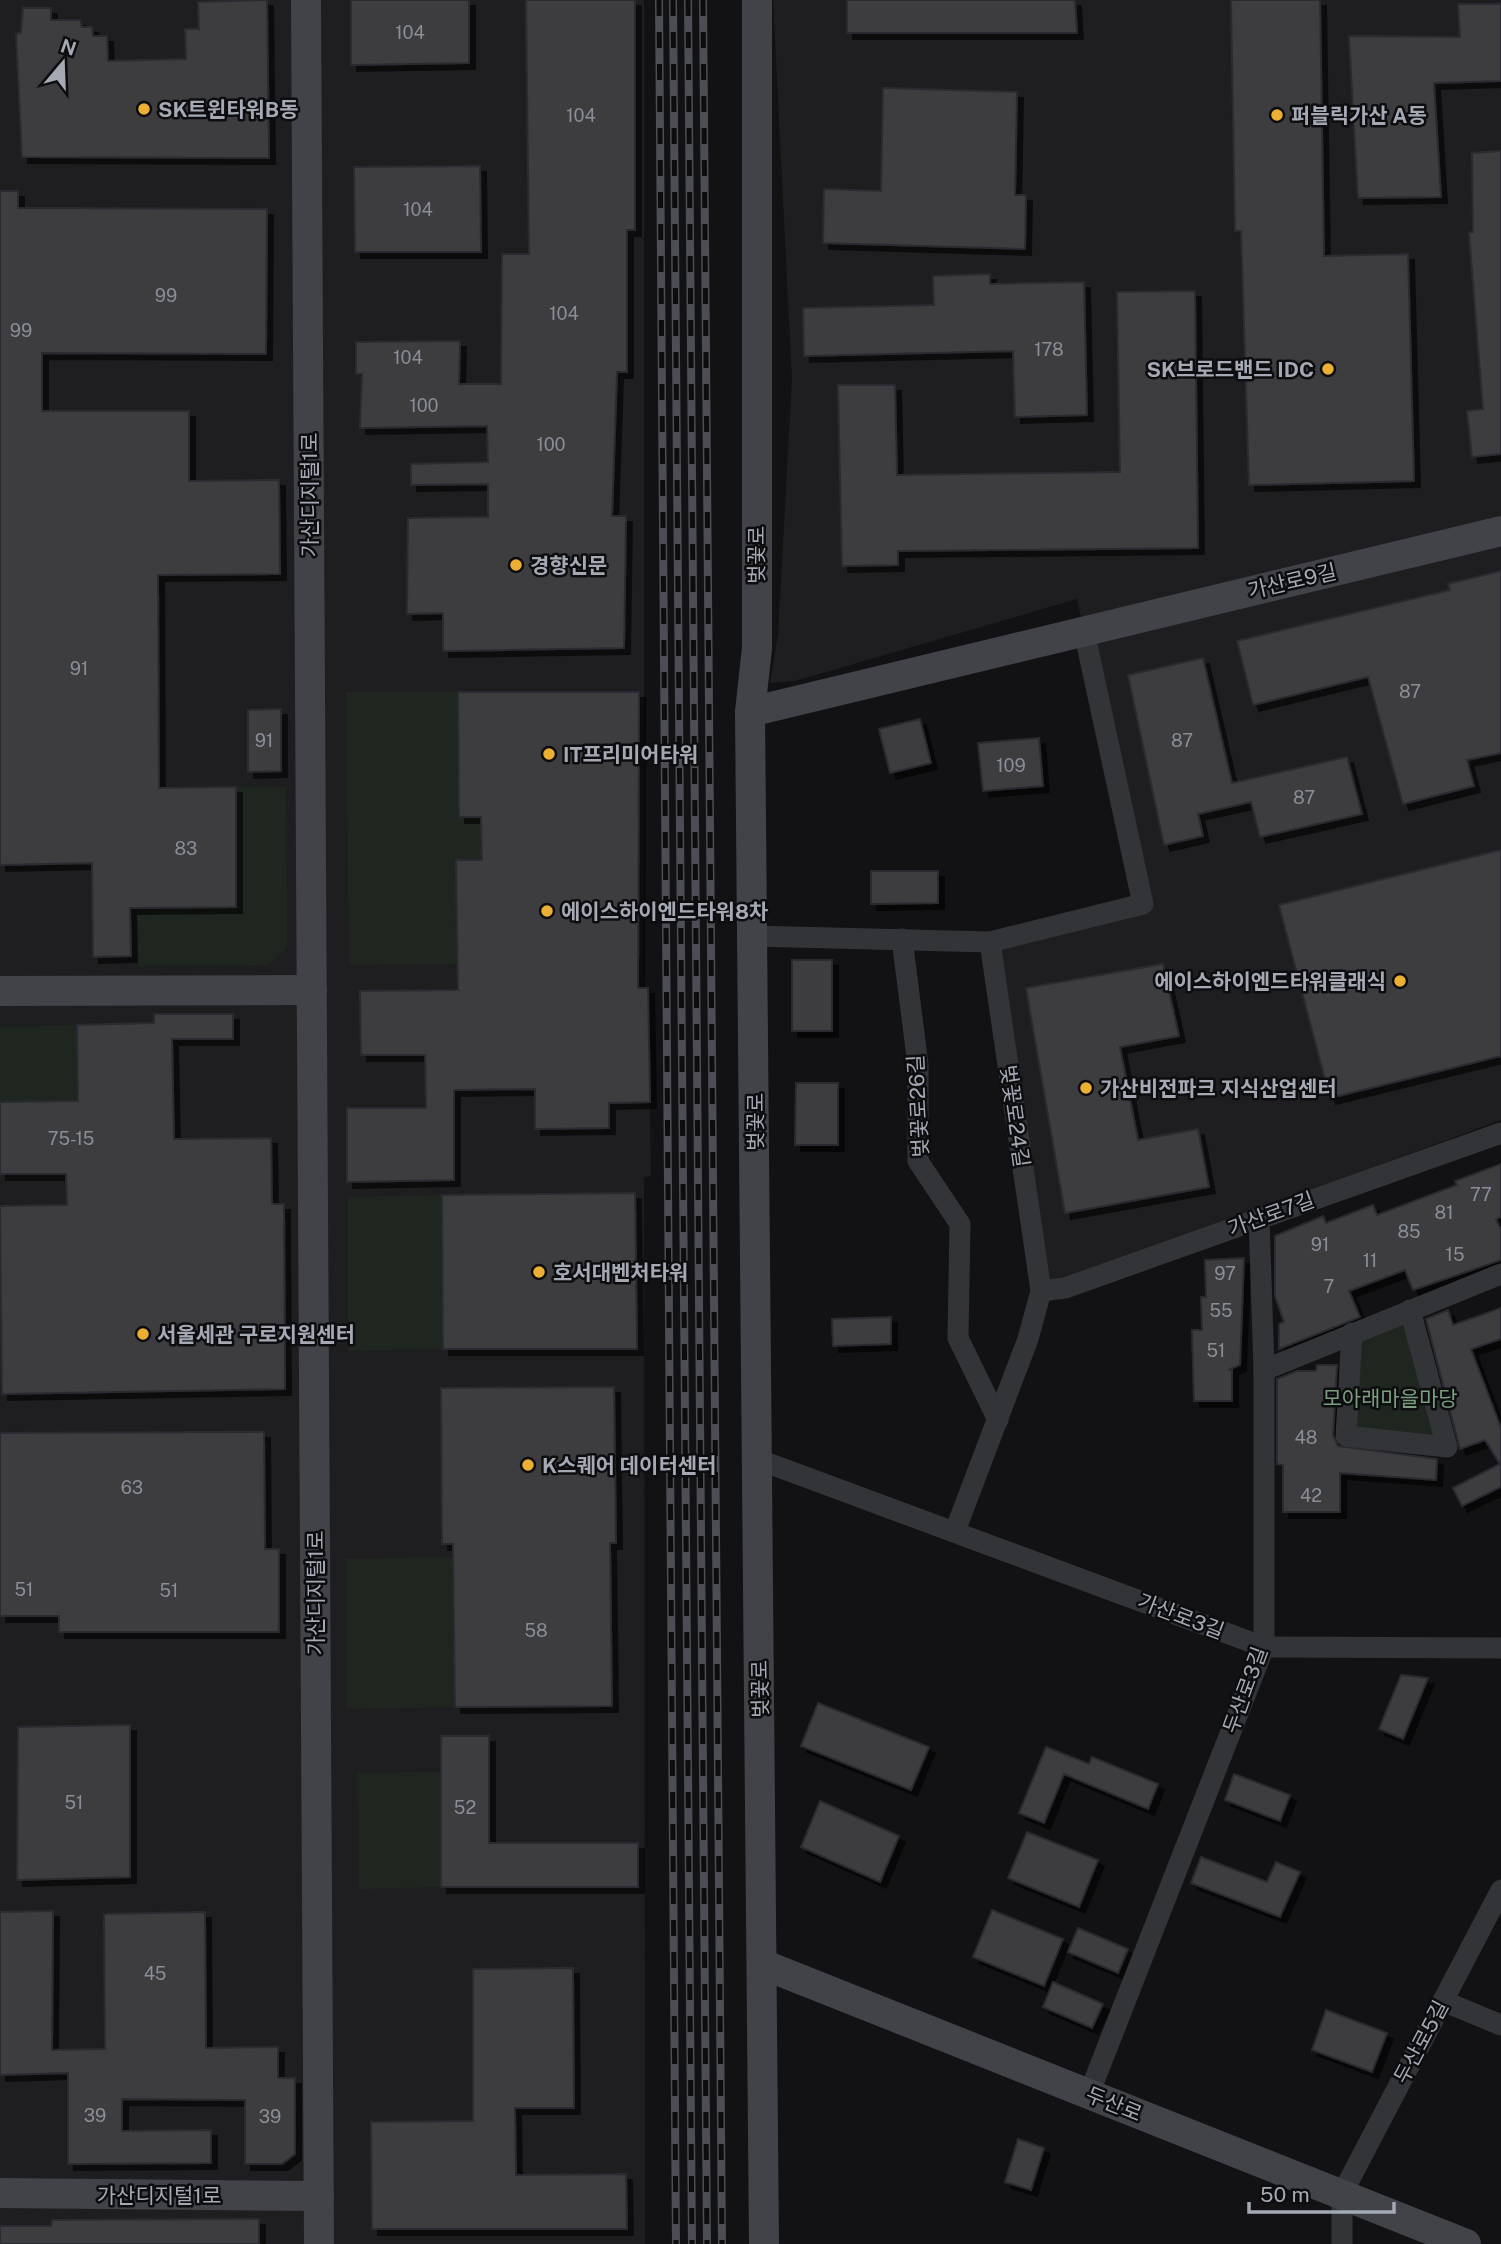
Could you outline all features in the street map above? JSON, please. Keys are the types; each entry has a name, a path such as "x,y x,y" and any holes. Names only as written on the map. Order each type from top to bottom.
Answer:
{"street":[{"name":"가산디지털1로","path":"306,0 319,2244"},
{"name":"벚꽃로","path":"757,0 757,648 750,712 764,2244"},
{"name":"가산로9길","path":"750,712 1501,531"},
{"path":"753,936 990,942 1143,904 1084,631"},
{"name":"벚꽃로26길","path":"902,939 918,1065 918,1161 960,1224 958,1338 998,1420"},
{"name":"벚꽃로24길","path":"990,942 1041,1291"},
{"path":"0,991 312,990"},
{"name":"가산로7길","path":"1041,1291 1065,1288 1501,1133"},
{"name":"두산로3길","path":"1089,2094 1264,1647 1264,1370 1259,1218"},
{"path":"1264,1370 1501,1274"},
{"path":"955,1531 1028,1339 1041,1291"},
{"path":"1352,1333 1346,1436 1447,1447 1410,1311"},
{"name":"가산로3길","path":"757,1460 1264,1647 1501,1648"},
{"name":"두산로5길","path":"1342,2194 1501,1889"},
{"name":"두산로","path":"762,1964 1466,2244"},
{"path":"1443,2001 1501,2025"},
{"name":"가산디지털1로","path":"0,2193 319,2196"},
{"path":"1342,2194 1342,2244"}],"shaded area":[{"path":"0,0 644,0 644,988 648,988 651,1176 644,1177 645,2244 0,2244"},
{"path":"773,0 1501,0 1501,1120 1041,1291 990,942 1143,904 1077,599 795,681 770,683 778,635 792,379"}],"green space":[{"path":"346,692 458,692 459,817 482,817 482,860 456,861 457,964 349,965"},
{"path":"236,787 286,787 287,948 269,965 138,966 137,908 236,907"},
{"path":"77,1025 78,1101 0,1102 0,1027"},
{"path":"442,1195 443,1349 348,1351 348,1197"},
{"name":"모아래마을마당","path":"1410,1310 1447,1447 1346,1436 1352,1333"},
{"path":"453,1557 455,1707 347,1709 346,1559"},
{"path":"441,1772 441,1887 359,1889 358,1773"}],"building":[{"name":"SK트윈타워B동","path":"267,0 269,158 22,157 16,34 21,32 23,8 51,8 51,20 80,20 82,27 92,27 93,36 107,36 108,61 186,59 185,29 199,29 198,2"},
{"path":"351,0 469,0 469,63 351,65"},
{"path":"526,0 635,0 635,230 627,230 627,372 617,372 612,516 626,516 624,648 443,651 443,613 407,614 408,518 488,517 488,484 411,485 411,464 488,462 487,426 360,428 362,374 356,374 356,342 460,341 459,384 501,384 502,254 529,254"},
{"path":"847,0 1075,0 1077,33 847,33"},
{"name":"SK브로드밴드 IDC","path":"1231,0 1320,0 1324,256 1408,254 1414,481 1249,485 1241,231 1235,231"},
{"path":"1458,4 1501,4 1501,81 1434,83 1441,197 1358,198 1349,36 1460,37"},
{"path":"883,88 1017,92 1015,195 1026,195 1025,249 823,243 824,189 881,191"},
{"path":"1501,151 1501,454 1472,457 1467,411 1483,409 1469,233 1473,232 1472,153"},
{"path":"480,166 481,252 355,252 354,167"},
{"path":"0,191 18,191 18,208 267,209 266,354 42,353 42,411 189,411 189,481 279,480 280,574 158,575 159,788 236,787 236,907 130,908 131,956 93,957 92,863 0,865"},
{"path":"990,274 990,284 1084,282 1087,415 1015,417 1013,351 804,356 803,308 934,305 933,276"},
{"path":"1195,291 1198,548 898,551 898,565 842,566 838,385 895,385 897,475 1120,472 1117,292"},
{"path":"1501,571 1501,753 1467,760 1474,786 1403,804 1368,677 1253,705 1237,641 1450,590 1448,584"},
{"path":"1203,658 1232,783 1347,757 1362,814 1260,837 1251,802 1198,814 1203,836 1164,845 1128,675"},
{"path":"458,692 639,692 638,988 648,988 650,1102 609,1103 609,1128 535,1129 535,1089 454,1090 454,1180 347,1182 347,1108 426,1108 425,1055 361,1055 360,991 458,990 456,860 482,860 481,817 459,817"},
{"path":"281,709 281,771 248,772 248,710"},
{"path":"920,719 931,763 890,773 879,729"},
{"path":"1039,738 1043,786 983,791 978,743"},
{"name":"에이스하이엔드타워클래식","path":"1501,850 1501,1056 1330,1098 1279,905"},
{"path":"871,871 938,871 938,903 871,904"},
{"path":"792,960 832,960 832,1031 792,1031"},
{"name":"가산비전파크 지식산업센터","path":"1163,964 1179,1036 1120,1047 1138,1140 1198,1129 1209,1187 1065,1213 1026,988"},
{"name":"서울세관 구로지원센터","path":"154,1014 233,1014 233,1039 172,1039 174,1139 271,1138 272,1204 284,1204 285,1389 2,1394 0,1206 67,1205 66,1174 0,1174 0,1102 78,1101 77,1025 154,1023"},
{"path":"796,1083 838,1083 838,1145 795,1145"},
{"path":"1501,1164 1501,1217 1496,1219 1501,1230 1501,1260 1413,1290 1405,1270 1349,1291 1360,1317 1279,1349 1279,1324 1284,1322 1275,1296 1275,1236 1323,1216 1326,1223 1373,1205 1377,1215 1457,1185 1455,1181"},
{"name":"호서대벤처타워","path":"635,1193 637,1349 443,1349 442,1195"},
{"path":"1244,1258 1240,1365 1228,1370 1232,1370 1232,1401 1194,1401 1192,1330 1202,1330 1201,1297 1206,1297 1205,1260"},
{"path":"1501,1308 1501,1339 1471,1349 1501,1428 1501,1487 1462,1506 1453,1488 1500,1464 1485,1440 1460,1449 1426,1319 1448,1310 1453,1325"},
{"path":"891,1317 891,1344 833,1346 832,1319"},
{"path":"1317,1365 1337,1365 1333,1435 1338,1446 1437,1459 1436,1480 1340,1473 1340,1512 1283,1512 1283,1465 1277,1464 1277,1379 1297,1371 1316,1371"},
{"path":"614,1387 616,1543 610,1543 612,1706 455,1707 453,1544 442,1544 441,1388"},
{"path":"264,1432 265,1549 279,1549 279,1632 59,1632 59,1616 0,1616 0,1433"},
{"path":"1401,1675 1428,1678 1403,1739 1379,1729"},
{"path":"818,1703 929,1747 911,1790 801,1746"},
{"path":"130,1725 130,1877 17,1880 18,1727"},
{"path":"441,1736 489,1736 489,1843 638,1843 638,1887 441,1887"},
{"path":"1046,1747 1089,1764 1092,1757 1158,1784 1148,1809 1064,1774 1044,1823 1019,1813"},
{"path":"1234,1774 1290,1795 1280,1821 1225,1800"},
{"path":"820,1801 899,1836 880,1882 801,1847"},
{"path":"1027,1832 1098,1860 1079,1907 1008,1878"},
{"path":"1201,1857 1267,1882 1276,1862 1300,1872 1280,1917 1191,1883"},
{"path":"992,1910 1063,1939 1044,1986 973,1957"},
{"path":"53,1911 52,2050 105,2049 104,1914 205,1912 206,2048 278,2047 278,2078 295,2078 295,2154 282,2164 245,2164 245,2100 122,2099 122,2131 211,2130 211,2163 68,2164 68,2073 0,2075 0,1912"},
{"path":"1078,1928 1128,1949 1118,1973 1068,1952"},
{"path":"573,1968 574,2108 515,2108 516,2175 626,2174 627,2229 372,2229 371,2122 473,2121 473,1969"},
{"path":"1053,1982 1103,2004 1092,2028 1043,2007"},
{"path":"1326,2010 1387,2033 1372,2072 1312,2050"},
{"path":"1018,2139 1044,2148 1031,2190 1005,2182"},
{"path":"259,2219 259,2244 0,2244 0,2226 51,2226 52,2220"}],"railway":[{"path":"659,0 676,2244"},
{"path":"673,0 692,2244"},
{"path":"688,0 707,2244"},
{"path":"703,0 722,2244"}],"place":[{"name":"SK트윈타워B동","path":"144,109"},
{"name":"퍼블릭가산 A동","path":"1277,115"},
{"name":"SK브로드밴드 IDC","path":"1328,369"},
{"name":"경향신문","path":"516,565"},
{"name":"IT프리미어타워","path":"549,754"},
{"name":"에이스하이엔드타워8차","path":"547,911"},
{"name":"에이스하이엔드타워클래식","path":"1400,981"},
{"name":"가산비전파크 지식산업센터","path":"1086,1088"},
{"name":"호서대벤처타워","path":"539,1272"},
{"name":"서울세관 구로지원센터","path":"143,1334"},
{"name":"K스퀘어 데이터센터","path":"528,1465"}]}
